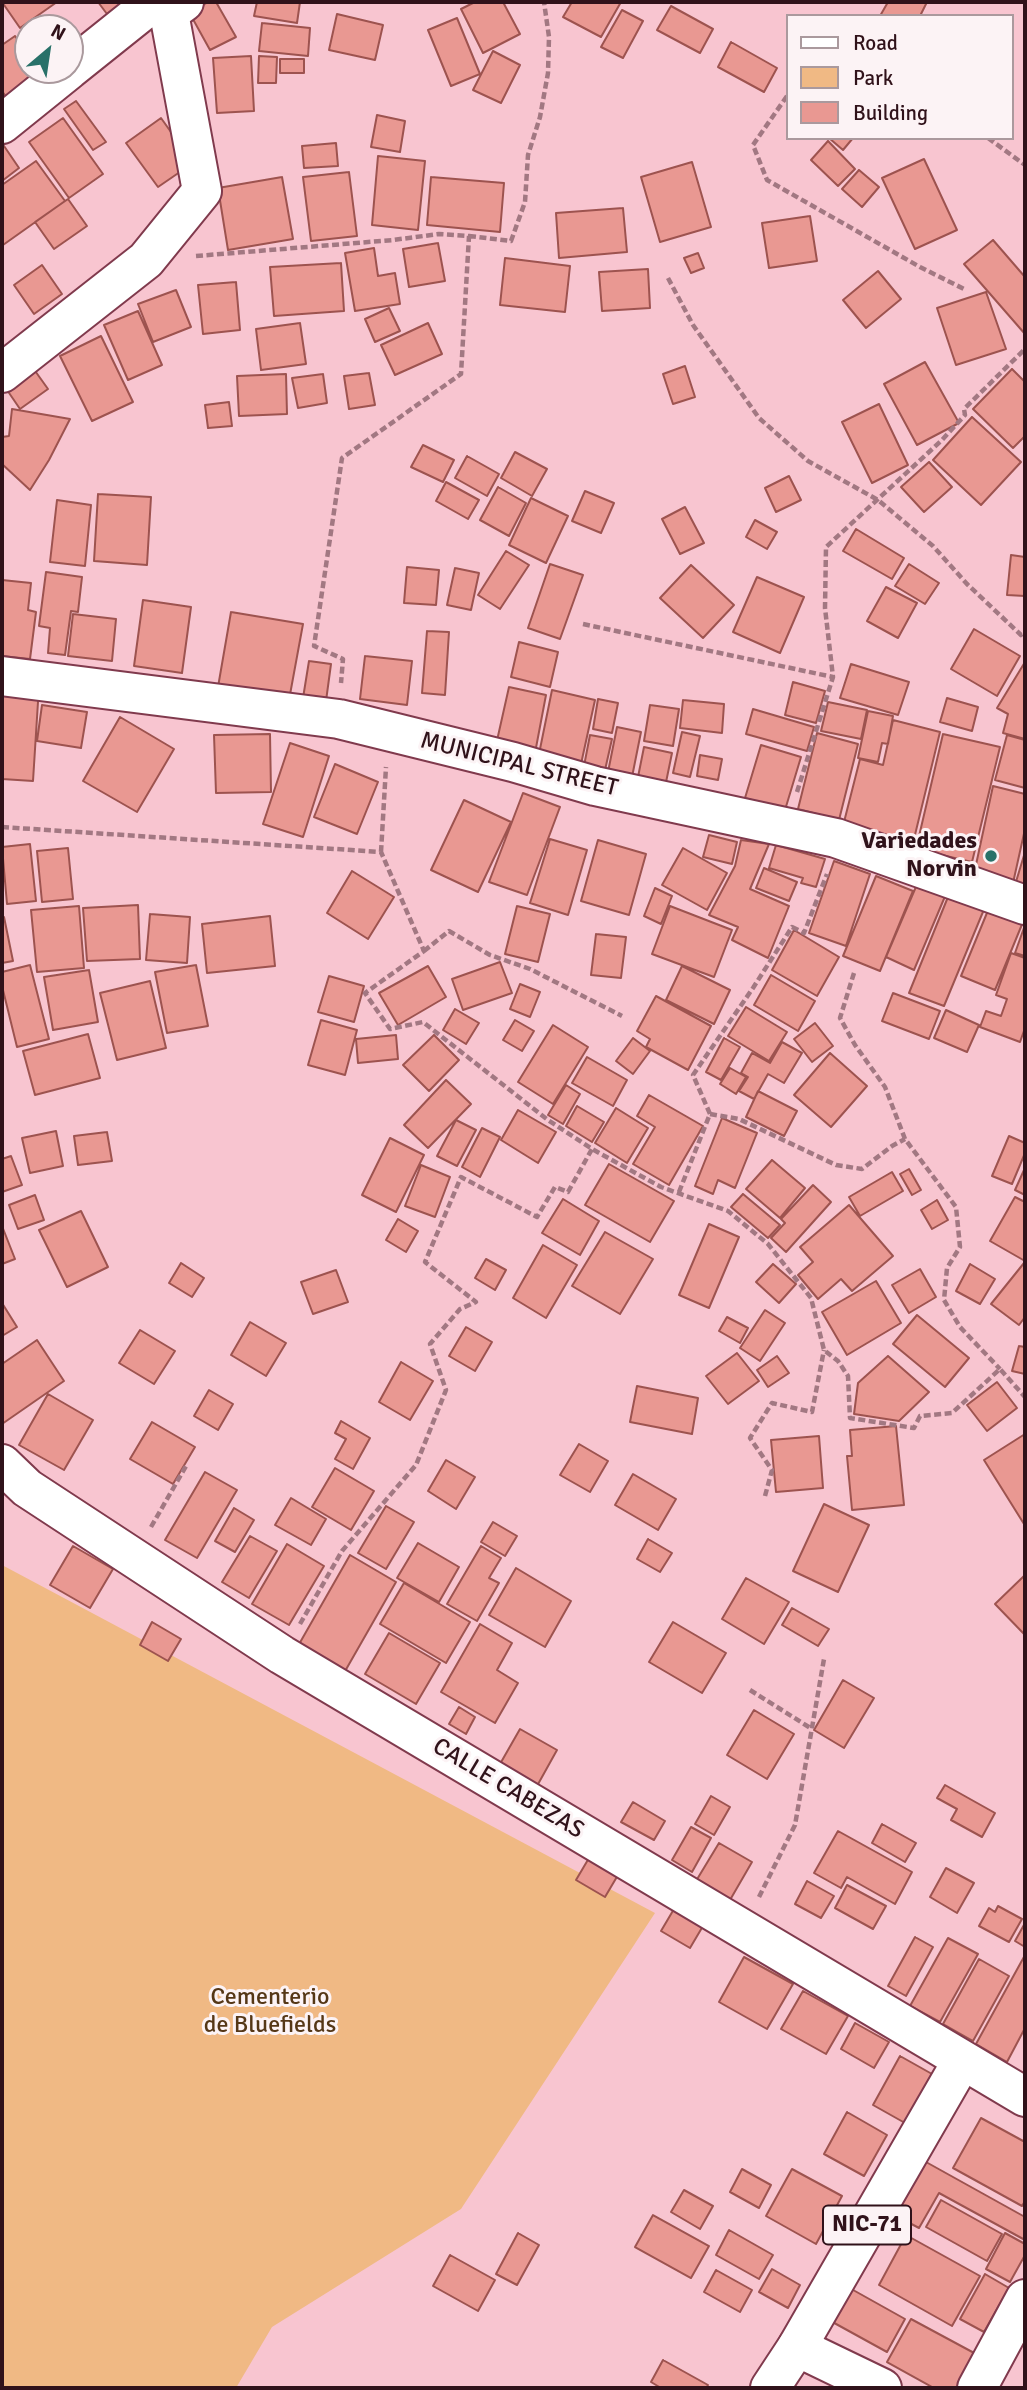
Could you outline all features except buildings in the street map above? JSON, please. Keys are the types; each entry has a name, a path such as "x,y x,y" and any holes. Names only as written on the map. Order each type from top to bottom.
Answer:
{"main road":[{"path":"2,373 146,260 202,191 163,5 84,59"},
{"path":"2,124 51,84"},
{"name":"MUNICIPAL STREET","path":"2,676 338,719 513,762 595,786 836,838 1025,905"},
{"name":"CALLE CABEZAS","path":"2,1464 27,1488 282,1655 962,2061 1021,2084"},
{"name":"NIC-71","path":"770,2388 797,2347 962,2061"},
{"path":"977,2388 1025,2299"},
{"path":"797,2347 882,2388"}],"path":[{"path":"146,260 439,234 511,241 525,202 528,155 540,117 548,73 550,37 544,2"},
{"path":"786,97 753,145 767,180 909,261 964,289"},
{"path":"991,140 1025,165"},
{"path":"338,719 342,659 314,646 342,458 461,374 469,236"},
{"path":"668,278 693,325 759,418 808,461 878,500 933,546 967,584 1021,635 1025,631"},
{"path":"786,826 833,677 825,608 826,547 960,423 965,415 964,409 1025,348"},
{"path":"583,624 833,677"},
{"path":"387,758 381,852 424,951"},
{"path":"2,827 381,852"},
{"path":"679,1192 710,1114 693,1075 792,927 804,933 830,868 836,838"},
{"path":"622,1016 530,970 490,955 449,931 365,993 390,1029 423,1022 548,1120 592,1149 661,1187 728,1211 768,1244 811,1298 824,1350 812,1412 772,1403 750,1438 772,1471 765,1496"},
{"path":"853,973 840,1018 855,1045 885,1087 905,1139 956,1207 960,1247 947,1268 944,1300 960,1327 1025,1397"},
{"path":"710,1114 739,1119 836,1166 862,1168 905,1139"},
{"path":"282,1655 342,1550 416,1465 446,1390 430,1344 460,1309 476,1302 425,1262 461,1177 537,1217 555,1187 568,1192 592,1149"},
{"path":"824,1350 838,1361 848,1376 850,1418 914,1429 920,1416 952,1413 1000,1369"},
{"path":"133,1558 186,1466"},
{"path":"744,1929 795,1825 824,1659"},
{"path":"750,1690 812,1729"}],"green space":[{"name":"Cementerio de Bluefields","path":"2,1565 655,1913 461,2209 272,2327 236,2388 2,2388"}],"place":[{"name":"Variedades Norvin","path":"991,856"}]}
